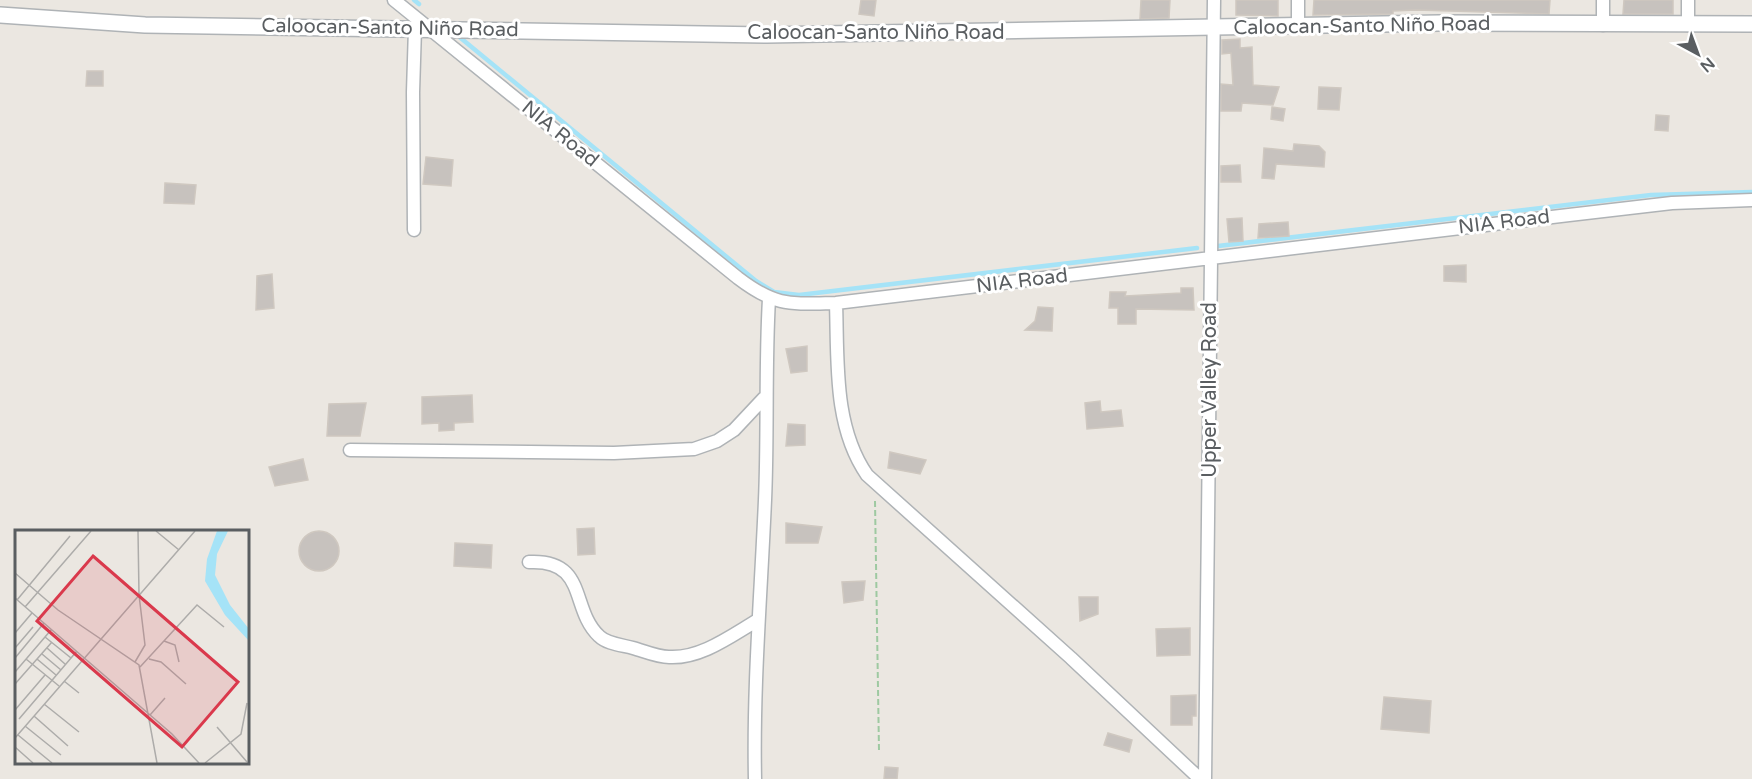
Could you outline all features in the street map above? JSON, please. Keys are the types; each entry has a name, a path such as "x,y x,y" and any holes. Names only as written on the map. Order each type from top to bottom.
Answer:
{"street":[{"name":"NIA Road","path":"394,0 421,28 738,278 769,299 784,303 836,303 1638,207 1752,200"},
{"name":"Upper Valley Road","path":"1205,779 1214,0"},
{"path":"1298,0 1298,26"},
{"path":"1603,0 1603,25"},
{"path":"1688,0 1688,25"},
{"name":"Caloocan-Santo Niño Road","path":"0,15 146,25 824,35 1438,23 1752,24"},
{"path":"414,230 412,92 421,28"},
{"path":"755,779 758,620 765,498 764,398 769,299"},
{"path":"836,303 842,412 858,462 876,486 1071,658 1200,779"},
{"path":"350,450 623,453 694,449 717,441 734,430 764,398"},
{"path":"529,562 552,564 564,572 572,581 598,635 617,644 657,655 668,657 698,651 758,620"}],"path":[{"path":"876,486 874,548 879,751"}],"building":[{"path":"861,0 876,0 874,16 859,14"},
{"path":"1141,0 1170,0 1169,18 1140,19"},
{"path":"1236,0 1278,0 1278,16 1236,15"},
{"path":"1314,0 1550,0 1549,14 1416,10 1393,11 1393,14 1313,15"},
{"path":"1624,0 1673,0 1673,14 1623,14"},
{"path":"1240,39 1240,48 1252,47 1253,85 1279,87 1273,105 1242,103 1241,111 1221,111 1221,84 1233,85 1231,53 1222,54 1222,40"},
{"path":"87,71 103,71 103,86 86,86"},
{"path":"1319,87 1341,88 1339,110 1318,109"},
{"path":"1272,107 1285,109 1283,121 1271,119"},
{"path":"1656,115 1669,116 1668,131 1655,130"},
{"path":"1294,144 1319,146 1325,152 1324,167 1276,164 1274,179 1262,178 1264,148 1293,151"},
{"path":"426,157 453,160 451,186 423,184"},
{"path":"1240,165 1241,182 1221,182 1221,166"},
{"path":"165,183 196,185 194,204 164,203"},
{"path":"1242,218 1243,241 1229,242 1227,219"},
{"path":"1288,222 1289,236 1258,238 1259,224"},
{"path":"1466,265 1466,282 1444,281 1444,266"},
{"path":"272,274 274,308 256,310 257,276"},
{"path":"1181,288 1193,288 1194,310 1136,309 1136,324 1118,324 1118,308 1109,308 1110,292 1126,292 1125,296 1181,293"},
{"path":"1038,307 1053,308 1052,331 1025,330 1035,321"},
{"path":"807,346 807,371 791,373 786,349"},
{"path":"472,395 473,422 454,423 454,430 439,431 439,423 422,424 422,397"},
{"path":"1100,401 1101,412 1121,410 1123,426 1087,429 1085,403"},
{"path":"366,403 360,436 327,436 329,404"},
{"path":"788,424 805,425 805,445 786,446"},
{"path":"890,452 926,460 920,474 888,468"},
{"path":"303,459 308,480 275,486 269,467"},
{"path":"786,523 822,527 818,543 786,543"},
{"path":"594,528 595,554 578,555 577,529"},
{"path":"319,531 333,537 339,551 333,565 319,571 305,565 299,551 305,537"},
{"path":"455,543 492,545 491,568 454,566"},
{"path":"865,581 863,600 844,603 842,582"},
{"path":"1079,597 1098,597 1098,614 1080,621"},
{"path":"1190,628 1190,655 1157,656 1156,629"},
{"path":"1196,695 1196,716 1192,716 1192,725 1171,725 1171,696"},
{"path":"1384,697 1431,701 1429,733 1381,729"},
{"path":"1108,733 1132,740 1129,752 1104,745"},
{"path":"885,767 898,768 897,779 884,779"}],"waterway":[{"path":"414,0 419,4"},
{"path":"457,35 756,281 774,292 799,295 1197,248"},
{"path":"1218,246 1651,195 1752,192"}]}
